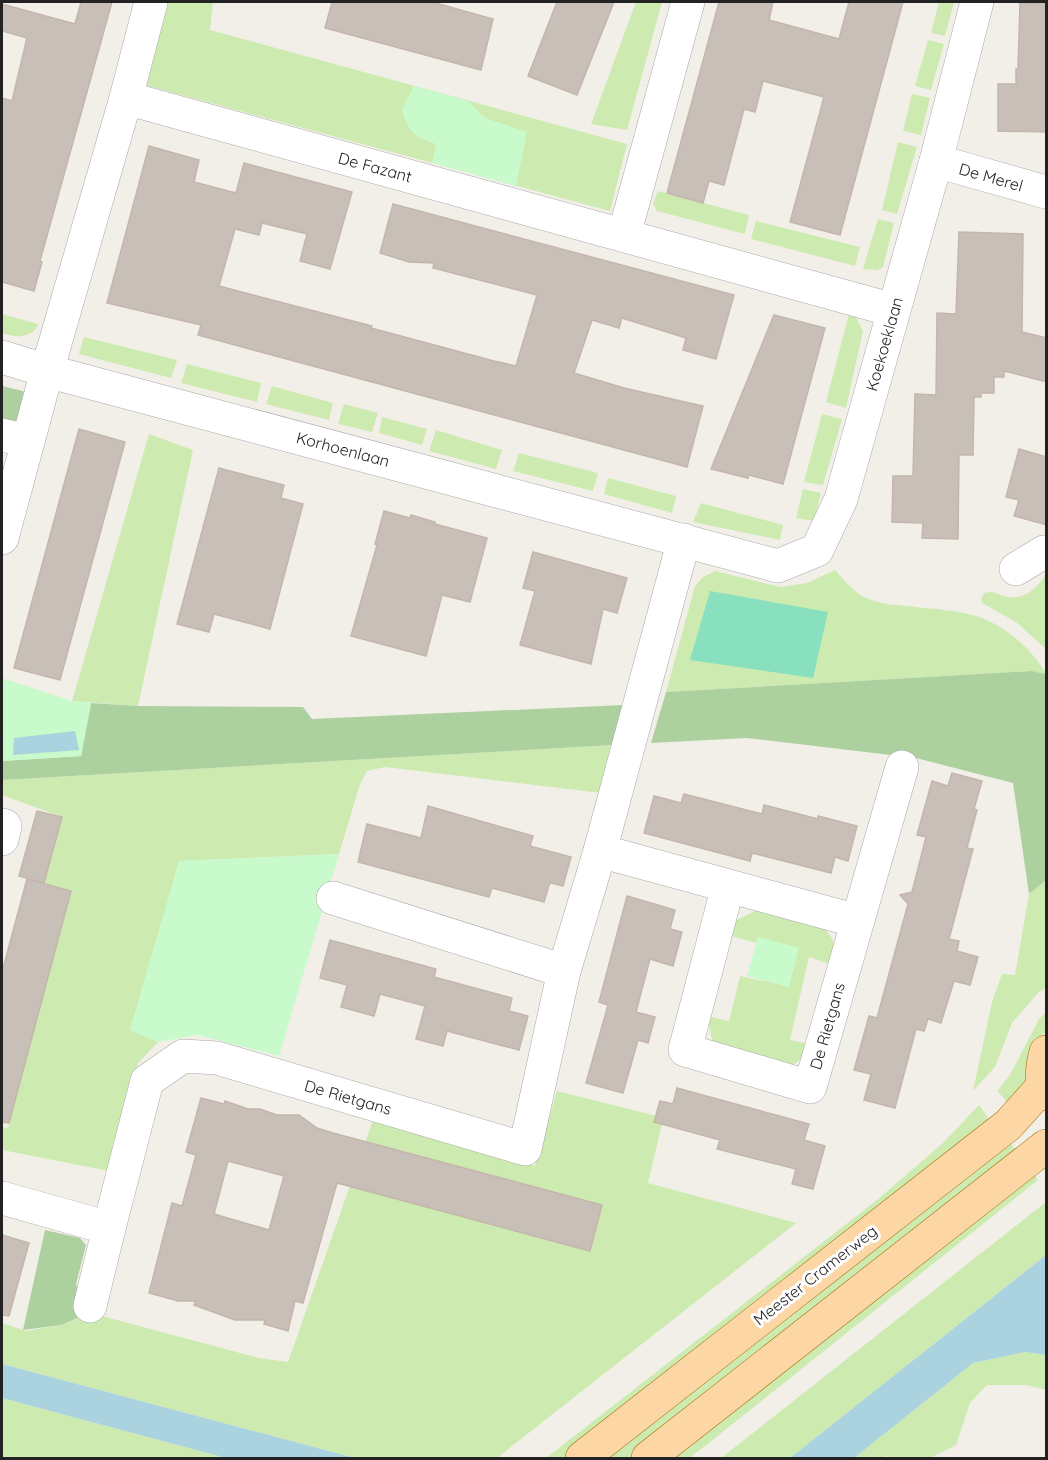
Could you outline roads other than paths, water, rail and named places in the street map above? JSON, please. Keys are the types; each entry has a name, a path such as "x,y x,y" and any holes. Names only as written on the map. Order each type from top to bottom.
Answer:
{"main road":[{"path":"1045,1090 1042,1064 1047,1052"},
{"name":"Meester Cramerweg","path":"582,1458 1008,1125 1045,1090"},
{"path":"648,1458 1047,1146"}],"street":[{"path":"2,538 15,438 47,371 126,98 151,2"},
{"path":"624,235 688,2"},
{"name":"Koekoeklaan","path":"684,540 778,566 817,550 841,499 936,161 977,2"},
{"name":"De Fazant","path":"126,98 893,309"},
{"name":"De Merel","path":"936,161 1047,192"},
{"name":"Korhoenlaan","path":"2,357 47,371 684,540"},
{"name":"De Rietgans","path":"90,1306 147,1081 183,1056 217,1058 525,1149 564,971 600,851 684,540"},
{"path":"1016,569 1047,552"},
{"name":"De Rietgans","path":"728,886 685,1050 810,1087 902,767"},
{"path":"2,825 5,826 2,839"},
{"path":"600,851 857,921"},
{"path":"333,898 564,971"},
{"path":"2,1198 109,1228"}],"water":[{"path":"75,731 79,750 13,755 14,738"},
{"path":"1046,1255 1046,1355 1025,1352 973,1363 854,1458 790,1458"},
{"path":"2,1364 355,1458 226,1458 2,1398"}]}
